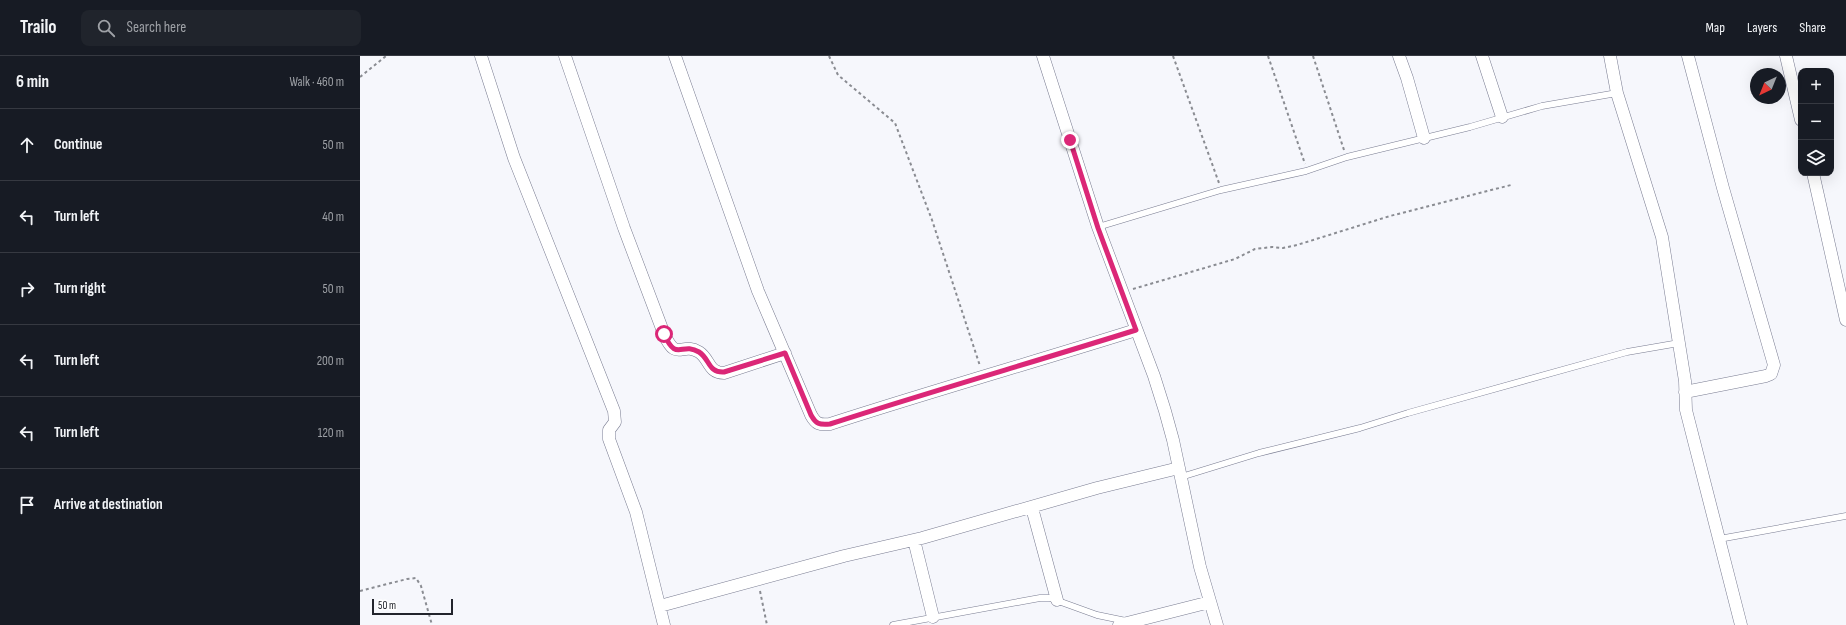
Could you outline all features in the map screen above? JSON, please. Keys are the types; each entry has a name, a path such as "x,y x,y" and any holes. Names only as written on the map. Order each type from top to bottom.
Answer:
{"street":[{"path":"481,56 514,158 614,412 615,422 609,430 609,439 636,512 664,625"},
{"path":"566,56 624,228 664,334 671,348 676,350 697,350 717,373 785,353"},
{"path":"675,56 758,291 811,415 815,422 820,425 830,424 1136,330"},
{"path":"1043,56 1098,228 1156,383 1173,440 1200,567 1217,625"},
{"path":"1399,56 1407,78 1424,138"},
{"path":"1482,56 1502,117"},
{"path":"1610,56 1617,93 1662,237 1679,343 1685,392 1684,401 1741,625"},
{"path":"1685,392 1766,376 1771,374 1774,366 1725,196 1688,56"},
{"path":"1786,56 1798,107"},
{"path":"1814,176 1846,320"},
{"path":"660,606 844,556 914,540 1032,508 1097,488 1180,472"},
{"path":"1032,508 1057,600"},
{"path":"914,540 933,617"},
{"path":"1119,625 1210,602"}],"lane":[{"path":"1098,228 1221,190 1306,171 1347,157 1470,127 1542,106 1617,93"},
{"path":"1180,472 1360,428 1408,412 1627,352 1679,343"},
{"path":"1719,539 1846,516"},
{"path":"893,625 1040,598 1057,600 1097,615 1132,622"}],"path":[{"path":"360,77 386,56"},
{"path":"829,56 838,75 895,123 932,220 983,377"},
{"path":"1173,56 1221,190"},
{"path":"1268,56 1306,171"},
{"path":"1313,56 1347,157"},
{"path":"1122,292 1235,259 1255,249 1267,247 1283,248 1297,245 1390,216 1511,185"},
{"path":"360,591 416,578 421,586 432,625"},
{"path":"758,579 767,625"}],"route":[{"path":"664,334 671,348 676,350 697,350 717,373 760,362 785,353 811,415 815,422 820,425 830,424 928,392 1037,362 1136,330 1098,228 1070,140"}]}
